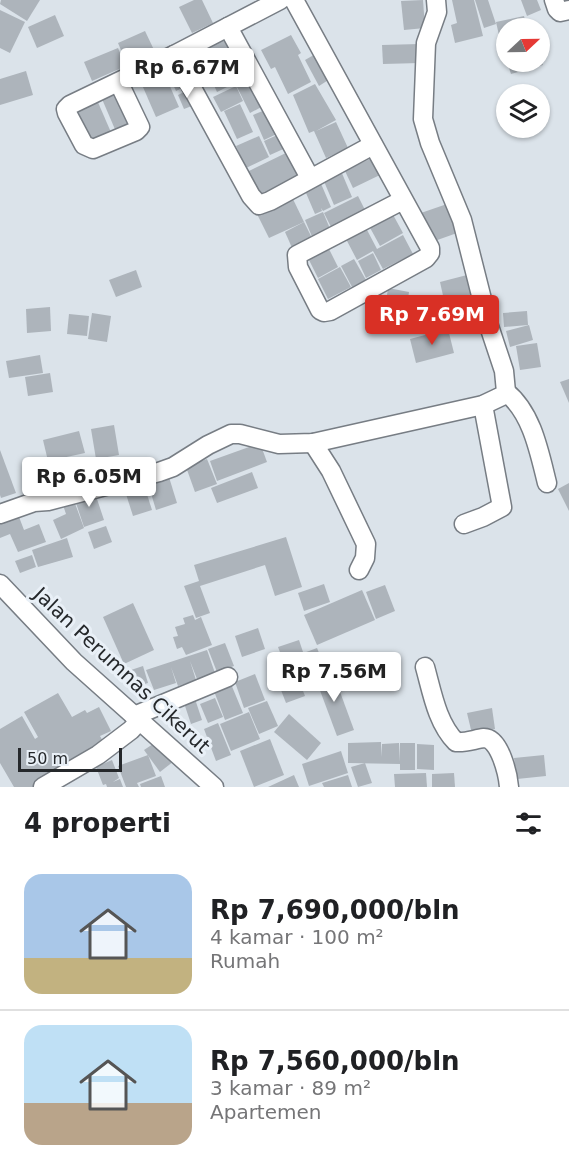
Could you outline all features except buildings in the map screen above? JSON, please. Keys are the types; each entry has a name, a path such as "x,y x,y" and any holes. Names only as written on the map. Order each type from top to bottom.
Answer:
{"street":[{"path":"118,83 280,0"},
{"path":"294,0 428,244 430,253 330,310 320,310 298,267 297,255 403,200"},
{"path":"436,0 437,12 426,44 423,119 430,143 462,219 488,323 504,371 506,392 517,401 526,416 536,441 547,483"},
{"path":"554,0 560,12 569,10"},
{"path":"228,27 310,178"},
{"path":"174,56 255,202 263,205 373,145"},
{"path":"0,514 34,502 48,501 159,472 173,467 207,445 231,434 240,434 279,444 313,443 483,405 506,392"},
{"path":"464,524 502,507 483,405"},
{"path":"313,443 331,471 366,544 365,558 359,570"},
{"name":"Jalan Perumnas Cikerut","path":"0,584 74,662 214,787"},
{"path":"425,667 437,708 450,737 461,743 487,738 491,740 500,751 509,787"},
{"path":"43,787 81,766 118,741 137,718 228,677"}]}
